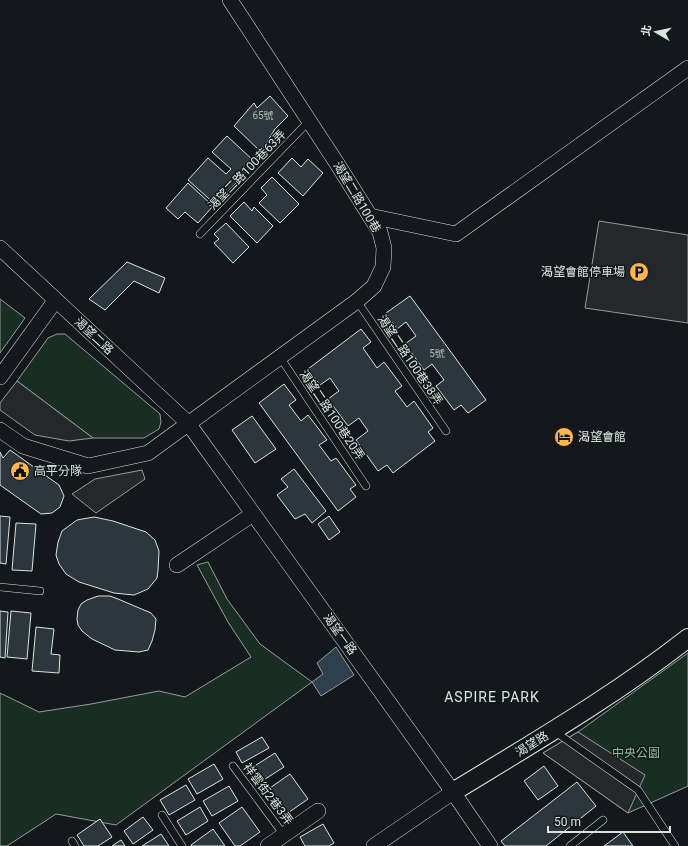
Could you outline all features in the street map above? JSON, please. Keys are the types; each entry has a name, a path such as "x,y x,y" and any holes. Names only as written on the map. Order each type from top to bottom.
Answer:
{"street":[{"name":"渴望二路100巷","path":"0,430 23,446 88,466 148,453 357,301 374,286 383,267 384,248 380,232 230,0"},
{"path":"370,216 456,234 688,68"},
{"name":"渴望二路","path":"0,248 188,423"},
{"path":"0,377 56,301"},
{"name":"渴望一路","path":"188,423 453,792 490,846"},
{"path":"177,565 253,514"},
{"name":"渴望路","path":"380,844 453,792 553,730 661,660 688,638"},
{"path":"268,846 318,811"}],"lane":[{"name":"渴望二路100巷63弄","path":"200,234 309,121"},
{"name":"渴望二路100巷38弄","path":"357,301 446,431"},
{"name":"渴望二路100巷20弄","path":"280,357 366,486"},
{"path":"0,587 40,591"},
{"path":"553,730 638,790 675,846"},
{"name":"祥雲街2巷3弄","path":"233,766 284,834"},
{"path":"162,815 182,846"},
{"path":"570,846 603,820"}],"green space":[{"path":"0,299 25,318 0,353"},
{"path":"57,334 65,334 160,414 161,422 159,429 144,438 93,438 17,381 48,338"},
{"path":"208,562 227,599 260,644 312,682 116,825 56,814 7,846 0,846 0,693 39,712 159,691 185,697 251,657 228,622 197,565"},
{"name":"中央公園","path":"688,653 688,786 628,813 543,753 578,732"}],"shaded area":[{"name":"渴望會館停車場","path":"599,221 688,235 688,323 585,308"},
{"path":"17,381 93,438 69,441 35,435 0,410 0,403"},
{"path":"142,470 145,479 96,513 72,494 95,479"},
{"path":"578,732 645,775 628,813 543,753"}],"water":[{"path":"336,647 354,675 321,696 312,682 323,674 317,663"}],"building":[{"path":"270,96 288,116 275,129 261,152 234,126 254,103 257,108"},
{"path":"227,136 255,162 216,205 188,180 208,158 226,174 231,169 212,152"},
{"path":"292,158 301,167 308,159 323,173 303,196 278,173"},
{"path":"272,177 299,204 280,223 259,203 267,195 261,188"},
{"path":"188,183 213,206 198,223 185,212 178,219 166,208"},
{"path":"244,202 252,211 254,207 273,226 257,243 230,216"},
{"path":"226,223 249,247 233,263 214,243 219,239 214,234"},
{"path":"127,262 165,278 159,293 134,281 105,310 89,299"},
{"path":"410,296 486,400 468,413 461,405 454,410 436,386 444,380 432,364 424,370 405,344 416,336 406,322 397,329 386,313"},
{"path":"361,329 371,342 363,348 377,368 384,362 402,386 395,391 407,407 414,401 433,428 428,432 435,441 393,473 387,465 378,471 356,440 368,431 359,418 348,426 328,399 339,391 330,378 320,385 308,369"},
{"path":"284,384 296,400 289,405 301,421 308,415 327,440 319,445 331,461 336,458 356,485 350,489 356,497 338,511 259,403"},
{"path":"252,416 276,449 255,463 232,430"},
{"name":"高平分隊","path":"10,450 59,485 64,496 60,507 52,513 41,514 0,485 0,452 3,458"},
{"path":"294,469 326,511 312,523 305,514 295,519 277,495 288,487 281,479"},
{"path":"0,516 10,517 6,564 0,563"},
{"path":"329,516 340,532 329,540 318,524"},
{"path":"94,517 113,521 146,532 155,540 159,551 157,578 148,589 134,595 114,593 79,582 66,574 59,564 56,555 58,542 62,531 77,520"},
{"path":"16,523 36,524 32,571 12,570"},
{"path":"98,596 110,596 151,613 156,619 155,630 148,650 139,652 115,650 92,639 82,631 78,625 78,610 81,604"},
{"path":"0,611 8,612 5,658 0,657"},
{"path":"11,611 31,613 27,659 7,657"},
{"path":"36,627 54,629 51,654 60,655 59,673 32,671"},
{"path":"262,737 269,748 242,763 236,752"},
{"path":"275,753 284,767 262,781 253,767"},
{"path":"214,764 223,779 197,794 188,779"},
{"path":"544,766 558,786 538,800 524,781"},
{"path":"290,774 308,799 285,815 267,790"},
{"path":"577,782 596,806 546,846 505,846 501,841"},
{"path":"186,785 195,800 169,815 160,800"},
{"path":"229,786 238,801 212,816 203,801"},
{"path":"200,807 208,821 186,835 177,821"},
{"path":"242,807 260,832 240,846 235,846 219,823"},
{"path":"143,817 153,830 133,844 124,831"},
{"path":"100,819 112,837 98,846 84,846 77,835"},
{"path":"323,824 334,843 329,846 305,846 300,837"},
{"path":"213,829 225,846 191,846 191,845"},
{"path":"623,832 633,846 604,846"},
{"path":"161,834 169,846 142,846"},
{"path":"121,840 125,846 112,846"}],"place":[{"name":"渴望會館停車場","path":"639,272"},
{"name":"渴望會館","path":"564,437"},
{"name":"高平分隊","path":"20,471"}],"district":[{"name":"ASPIRE PARK","path":"492,697"}]}
